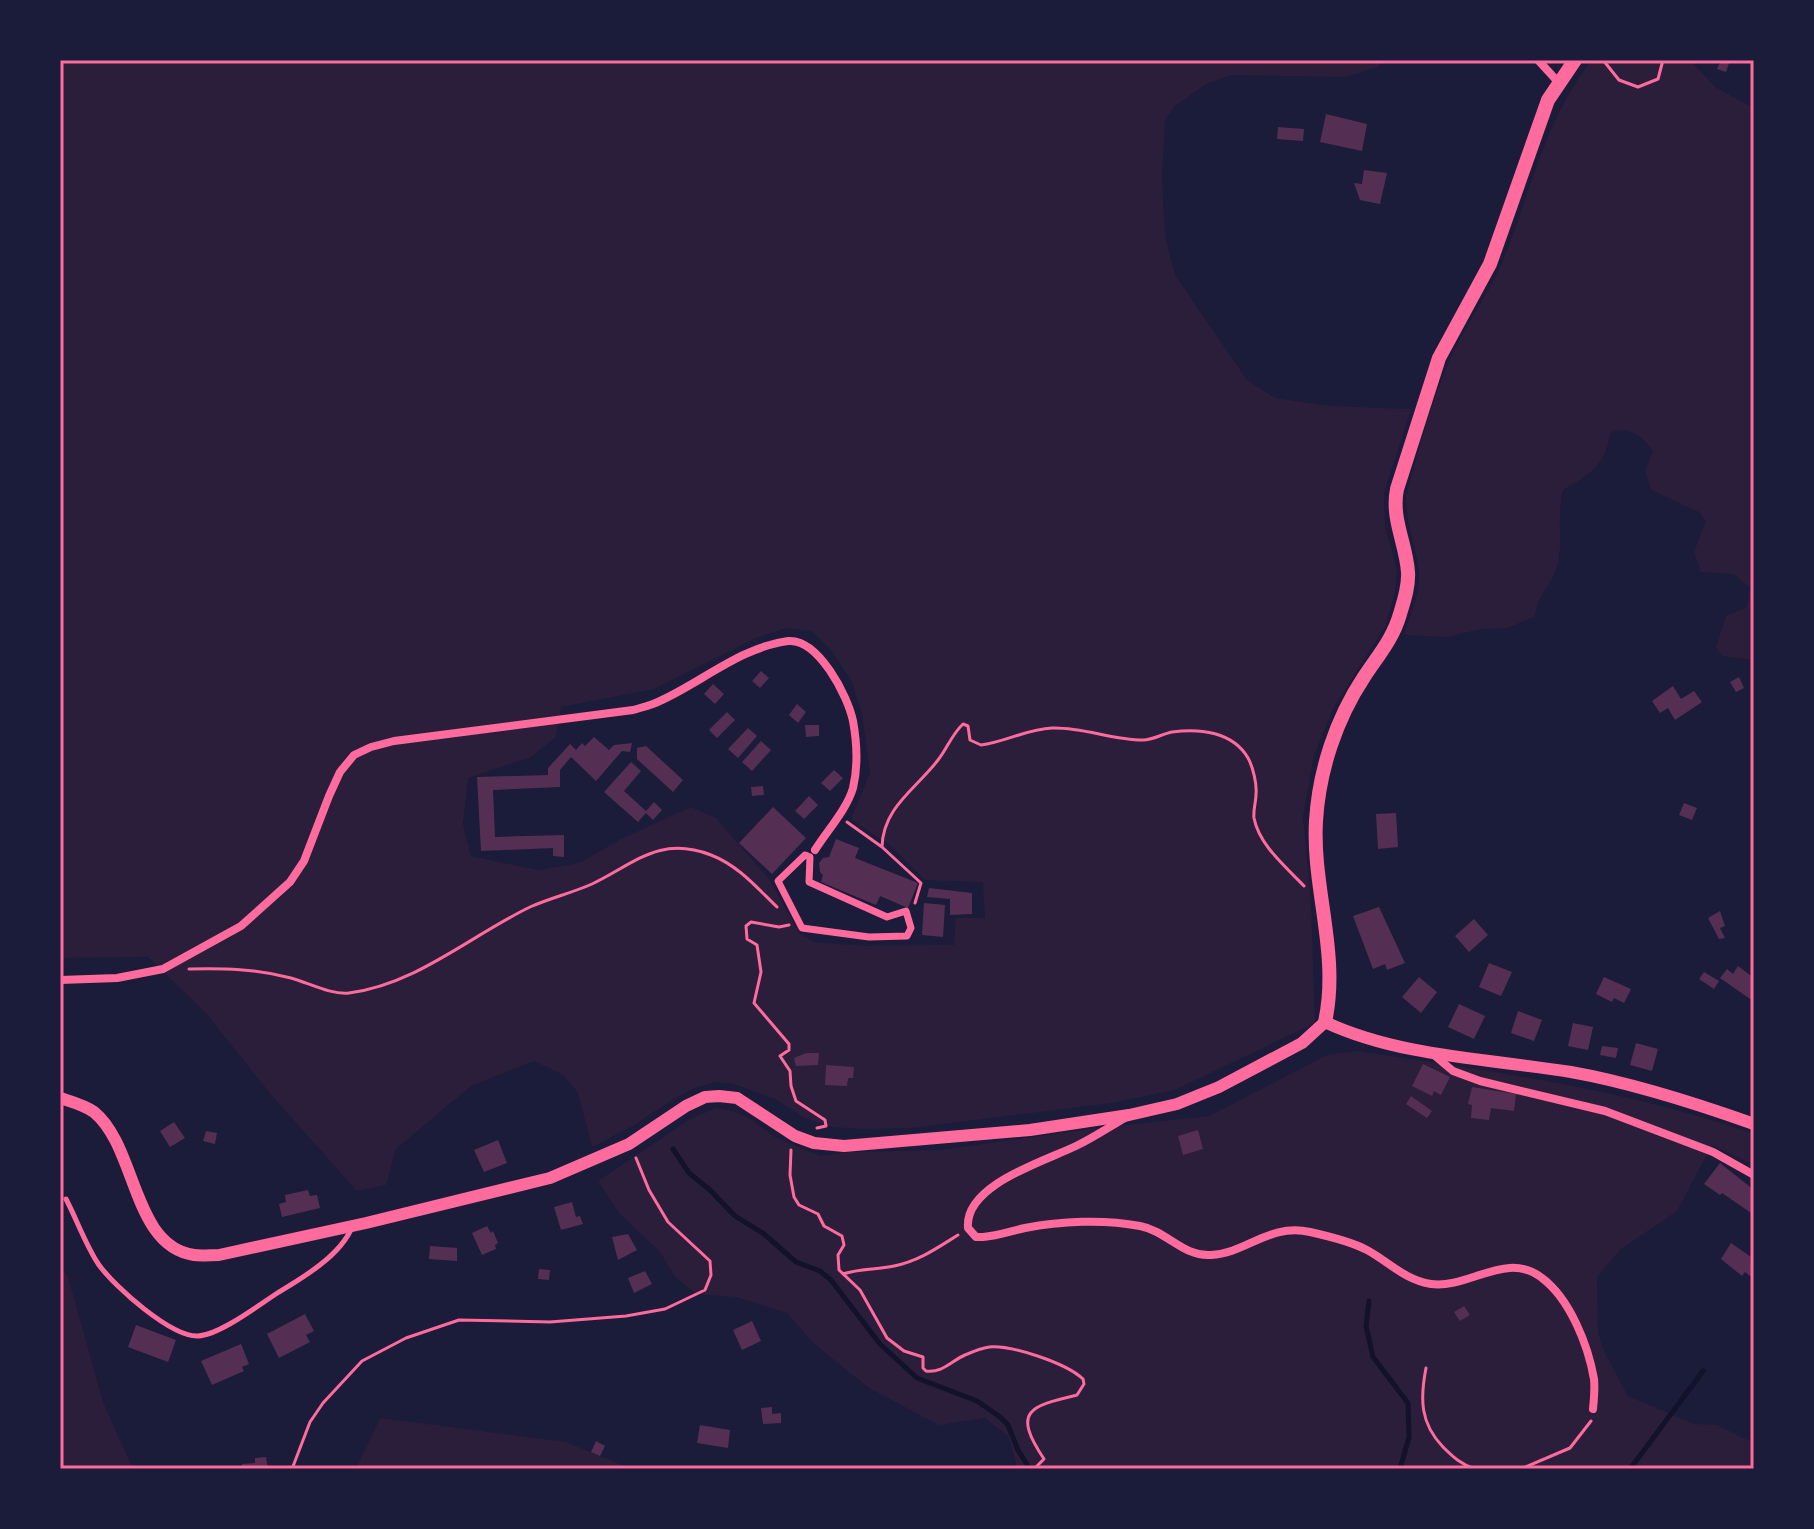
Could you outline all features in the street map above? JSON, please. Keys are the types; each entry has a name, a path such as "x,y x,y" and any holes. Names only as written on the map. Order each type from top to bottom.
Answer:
{"main road":[{"path":"1325,1022 1329,1002 1329,971 1316,821 1329,751 1363,678 1390,639 1402,606 1408,571 1397,527 1395,500 1427,392 1444,347 1490,264 1548,100 1575,60"}],"street":[{"path":"1538,60 1559,83"},
{"path":"60,980 117,978 163,969 241,926 290,882 304,861 340,772 354,755 371,747 394,741 633,710 661,701 771,645 792,641 807,645 823,662 842,693 852,719 856,771 852,792 815,850"},
{"path":"805,855 810,857 809,882 887,917 906,911 911,928 907,936 869,937 802,928 778,881 805,855"},
{"path":"60,1098 83,1105 105,1123 121,1151 155,1230 184,1252 219,1255 550,1178 629,1144 705,1097 737,1098 795,1136 814,1143 844,1146 1030,1130 1129,1115 1177,1104 1219,1087 1302,1043 1325,1022 1357,1035 1431,1052 1612,1081 1754,1124"},
{"path":"1431,1052 1453,1071 1466,1076 1605,1111 1713,1152 1754,1175"},
{"path":"1129,1115 1079,1144 1009,1176 975,1202 968,1217 968,1228 976,1237 983,1237 1028,1227 1094,1223 1141,1226 1159,1231 1183,1249 1210,1256 1232,1252 1266,1234 1306,1231 1357,1245 1401,1273 1431,1284 1460,1281 1503,1268 1523,1268 1543,1278 1573,1319 1594,1380 1593,1409"}],"lane":[{"path":"66,1199 99,1264 114,1282 159,1319 185,1333 199,1336 227,1324 294,1282 338,1248 348,1237 352,1226"}],"path":[{"path":"1603,60 1619,80 1638,87 1658,79 1663,60"},
{"path":"882,847 885,825 901,798 930,771 963,724 968,726 970,740 981,745 1024,732 1051,728 1080,729 1128,740 1149,740 1193,730 1218,734 1242,749 1251,762 1257,791 1253,815 1258,833 1305,887"},
{"path":"838,816 882,847 921,883 913,907 906,911"},
{"path":"163,969 242,968 346,994 378,986 430,965 530,907 589,885 634,858 663,849 710,855 743,873 784,913"},
{"path":"789,918 787,927 756,922 746,926 747,939 757,945 761,963 754,1003 789,1044 789,1050 780,1059 790,1071 796,1101 825,1120 826,1126 816,1128"},
{"path":"795,1136 790,1163 794,1197 799,1205 818,1214 824,1226 842,1236 844,1245 838,1255 842,1274 860,1290 887,1338 904,1351 923,1357 926,1371 945,1368 963,1355 987,1347 1032,1355 1080,1376 1084,1384 1077,1395 1038,1404 1028,1417 1028,1428 1044,1459 1034,1469"},
{"path":"292,1469 310,1422 323,1403 362,1361 406,1338 459,1320 550,1322 626,1316 665,1309 705,1290 711,1275 710,1261 668,1222 649,1190 629,1144"},
{"path":"842,1274 896,1266 925,1257 968,1228"},
{"path":"1426,1368 1422,1401 1424,1418 1433,1436 1448,1452 1465,1466 1475,1469"},
{"path":"1521,1469 1570,1448 1591,1421 1593,1409"}],"shaded area":[{"path":"60,60 1382,60 1378,67 1345,77 1232,75 1208,83 1175,106 1165,120 1162,176 1165,236 1175,275 1247,380 1275,398 1330,406 1411,409 1384,493 1385,526 1397,569 1395,593 1385,627 1334,707 1314,755 1303,817 1311,902 1315,1023 1175,1090 1112,1103 910,1128 859,1129 827,1126 803,1117 775,1099 734,1084 716,1082 694,1088 592,1147 578,1093 563,1075 534,1061 471,1086 396,1149 386,1185 357,1191 273,1097 205,1012 148,957 60,958","holes":["786,628 812,631 831,650 852,682 862,714 870,773 851,819 890,845 925,880 983,882 985,918 956,918 954,945 862,946 814,942 800,934 769,879 716,818 691,807 623,838 579,863 538,870 471,856 463,824 468,778 531,757 556,737 561,707 654,689 756,638"]},
{"path":"1592,60 1690,60 1715,87 1754,108 1754,660 1722,656 1716,647 1726,616 1747,607 1750,587 1733,574 1701,572 1694,552 1706,521 1699,512 1651,490 1645,471 1653,451 1639,436 1622,430 1610,433 1605,453 1595,468 1563,490 1559,559 1535,616 1508,628 1481,629 1448,637 1404,635 1419,580 1406,496 1428,419 1457,345 1501,265 1561,108"},
{"path":"1357,1051 1607,1093 1706,1118 1754,1134 1754,1165 1712,1145 1677,1211 1621,1249 1597,1277 1598,1332 1603,1349 1628,1396 1694,1424 1717,1425 1754,1443 1754,1469 1018,1469 1008,1436 985,1418 939,1425 869,1388 813,1343 787,1313 736,1297 697,1294 676,1278 660,1252 619,1213 598,1181 690,1119 716,1108 749,1118 775,1137 820,1156 940,1150 1209,1116 1327,1055"},
{"path":"60,1266 68,1277 103,1402 133,1469 60,1469"},
{"path":"380,1418 566,1442 632,1469 356,1469"}],"building":[{"path":"1721,60 1730,60 1726,72 1717,69"},
{"path":"1326,114 1367,124 1362,151 1320,142"},
{"path":"1278,127 1304,129 1303,141 1277,139"},
{"path":"1364,170 1387,173 1380,204 1360,200 1354,183 1362,184"},
{"path":"761,671 769,678 760,688 752,681"},
{"path":"1739,677 1744,688 1736,692 1730,682"},
{"path":"713,684 724,694 715,704 704,694"},
{"path":"1673,686 1681,699 1694,691 1702,702 1675,720 1668,708 1660,713 1652,701"},
{"path":"797,704 806,712 798,723 789,715"},
{"path":"727,712 735,720 717,738 709,730"},
{"path":"805,725 819,725 819,736 806,737"},
{"path":"748,728 757,736 738,758 728,749"},
{"path":"594,737 609,750 614,745 632,743 630,752 622,751 596,781 571,757 560,770 560,787 493,790 495,837 564,835 564,857 553,856 553,848 481,851 477,777 548,775 548,768 570,744 576,750"},
{"path":"761,741 771,750 752,771 742,762"},
{"path":"646,746 683,780 673,792 637,759 637,748"},
{"path":"631,762 641,771 624,791 646,811 654,802 662,810 653,820 646,813 638,822 604,792"},
{"path":"834,770 843,778 830,791 821,783"},
{"path":"763,786 764,795 752,796 751,787"},
{"path":"809,796 818,805 804,819 795,811"},
{"path":"1684,803 1697,808 1692,820 1679,815"},
{"path":"773,807 806,838 772,874 739,843"},
{"path":"1396,813 1398,847 1378,849 1376,814"},
{"path":"836,839 859,848 855,858 918,883 908,908 880,896 876,905 821,882 823,875 819,863 829,857"},
{"path":"929,888 972,893 972,914 950,915 950,899 927,897"},
{"path":"924,903 945,905 943,937 922,935"},
{"path":"1379,907 1405,963 1387,970 1385,964 1373,969 1353,916"},
{"path":"1720,911 1725,926 1720,928 1725,938 1719,939 1708,918"},
{"path":"1474,919 1488,935 1469,952 1455,936"},
{"path":"1489,963 1512,972 1501,996 1479,987"},
{"path":"1738,966 1754,978 1753,1001 1720,978 1727,969 1733,974"},
{"path":"1704,972 1719,981 1714,989 1699,979"},
{"path":"1419,977 1437,992 1421,1013 1402,997"},
{"path":"1604,977 1631,989 1624,1003 1614,998 1612,1002 1596,994"},
{"path":"1459,1004 1485,1016 1474,1039 1448,1027"},
{"path":"1518,1011 1542,1020 1534,1041 1511,1033"},
{"path":"1573,1023 1593,1027 1588,1050 1568,1046"},
{"path":"1636,1043 1658,1049 1652,1071 1630,1065"},
{"path":"1602,1046 1618,1048 1616,1058 1600,1055"},
{"path":"806,1053 819,1053 818,1065 796,1066 794,1058"},
{"path":"1423,1064 1450,1077 1441,1095 1434,1091 1432,1096 1412,1086"},
{"path":"826,1065 854,1067 853,1078 848,1078 847,1086 825,1085"},
{"path":"1472,1087 1516,1094 1514,1111 1491,1108 1489,1120 1471,1118 1472,1105 1468,1104"},
{"path":"1411,1096 1432,1111 1427,1118 1406,1104"},
{"path":"174,1122 185,1138 170,1147 160,1131"},
{"path":"1198,1130 1203,1149 1183,1155 1178,1136"},
{"path":"206,1131 217,1133 215,1144 203,1141"},
{"path":"498,1140 507,1163 484,1172 474,1150"},
{"path":"1720,1163 1754,1190 1754,1215 1704,1184"},
{"path":"308,1190 310,1196 317,1195 320,1208 282,1217 279,1204 286,1202 285,1195"},
{"path":"572,1202 576,1217 580,1216 583,1224 561,1230 554,1207"},
{"path":"487,1226 498,1243 496,1249 482,1255 472,1233"},
{"path":"628,1234 637,1250 618,1260 612,1237"},
{"path":"1731,1243 1754,1259 1754,1279 1745,1272 1742,1276 1721,1259"},
{"path":"430,1246 457,1248 457,1261 429,1259"},
{"path":"539,1269 550,1270 549,1280 538,1279"},
{"path":"645,1271 652,1284 634,1293 628,1278"},
{"path":"1464,1306 1470,1315 1460,1321 1454,1312"},
{"path":"305,1314 314,1331 306,1335 310,1342 279,1358 267,1334"},
{"path":"752,1321 761,1341 742,1350 733,1330"},
{"path":"136,1325 176,1340 168,1362 128,1347"},
{"path":"241,1344 249,1364 242,1367 244,1371 212,1385 201,1361"},
{"path":"772,1407 772,1414 781,1413 781,1423 763,1424 761,1408"},
{"path":"700,1425 730,1430 728,1448 697,1443"},
{"path":"596,1441 605,1446 600,1456 591,1452"},
{"path":"266,1457 268,1469 242,1469 242,1464 255,1463 255,1458"}],"waterway":[{"path":"673,1149 689,1173 735,1216 764,1234 796,1262 820,1271 831,1280 880,1344 917,1378 977,1401 1000,1417 1008,1425 1030,1469"},
{"path":"1369,1301 1366,1326 1373,1357 1408,1403 1409,1437 1400,1469"},
{"path":"1630,1469 1703,1371"}]}
